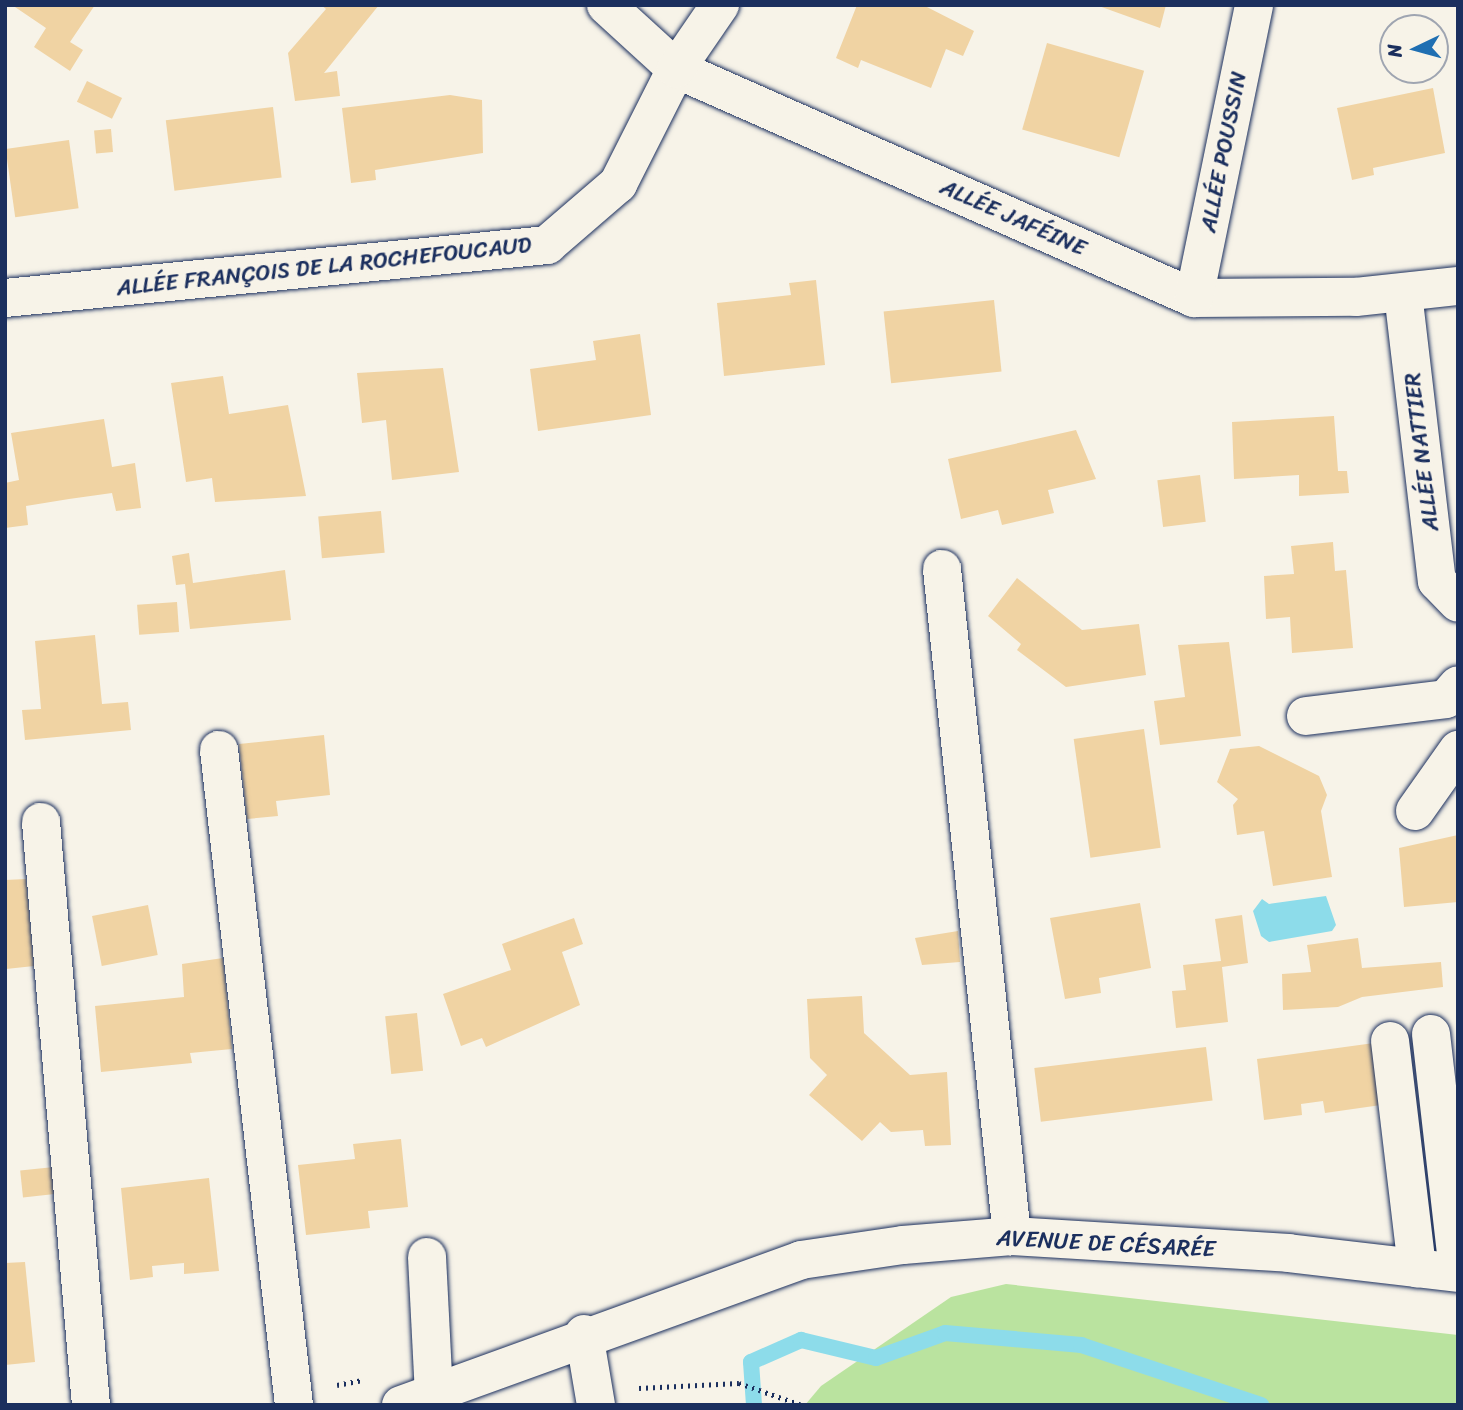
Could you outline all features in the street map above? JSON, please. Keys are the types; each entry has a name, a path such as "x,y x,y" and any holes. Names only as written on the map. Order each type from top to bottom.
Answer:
{"street":[{"name":"ALLÉE JAFÉINE","path":"606,5 676,69 1194,298 1403,293 1458,286"},
{"name":"ALLÉE FRANÇOIS DE LA ROCHEFOUCAUD","path":"5,298 547,245 618,184 676,69 720,5"},
{"name":"ALLÉE POUSSIN","path":"1194,298 1254,5"},
{"name":"ALLÉE NATTIER","path":"1403,293 1437,582 1458,603"},
{"path":"942,569 1012,1236"},
{"path":"1306,716 1446,699 1458,685"},
{"path":"219,750 293,1405"},
{"path":"1415,811 1458,750"},
{"path":"41,822 91,1405"},
{"path":"1431,1034 1458,1272"},
{"path":"1390,1041 1417,1268"},
{"name":"AVENUE DE CÉSARÉE","path":"418,1399 584,1334 801,1260 1012,1236 1288,1253 1458,1272"},
{"path":"418,1399 427,1257"},
{"path":"584,1334 596,1405"}],"path":[{"path":"739,1382 803,1405"}],"green space":[{"path":"1006,1284 1458,1335 1458,1405 805,1405 821,1386 951,1297"}],"water":[{"path":"1326,896 1336,925 1332,931 1269,942 1261,936 1253,911 1262,899 1269,904"}],"building":[{"path":"12,5 95,5 70,42 83,50 70,71 34,47 46,28"},
{"path":"321,5 379,5 324,73 337,71 340,96 295,101 288,53 326,9"},
{"path":"857,5 923,5 974,31 963,56 946,49 931,88 861,60 858,68 836,58"},
{"path":"1096,5 1166,5 1160,28"},
{"path":"1047,43 1144,71 1119,157 1022,130"},
{"path":"87,81 122,98 112,119 77,102"},
{"path":"1433,88 1445,153 1373,168 1374,175 1352,180 1337,108"},
{"path":"450,95 482,100 483,153 375,170 376,180 351,183 342,108"},
{"path":"273,107 282,177 174,191 166,120"},
{"path":"111,129 113,152 96,153 94,130"},
{"path":"69,140 79,208 15,217 6,149"},
{"path":"816,280 825,365 724,376 717,303 791,295 789,283"},
{"path":"994,300 1002,372 891,383 884,312"},
{"path":"640,334 651,415 538,431 530,369 596,360 593,341"},
{"path":"443,368 459,472 392,480 386,420 362,423 357,373"},
{"path":"223,376 229,414 288,405 306,496 215,502 212,478 186,482 171,383"},
{"path":"1334,416 1338,471 1347,471 1349,493 1299,496 1299,475 1234,479 1232,422"},
{"path":"104,419 112,467 135,463 141,508 116,511 112,493 69,499 26,506 28,525 5,528 5,483 19,480 11,433"},
{"path":"1076,430 1096,479 1048,490 1054,513 1002,525 998,510 961,519 948,459"},
{"path":"1200,475 1206,522 1163,527 1157,480"},
{"path":"381,511 385,553 322,558 318,516"},
{"path":"1333,542 1335,571 1346,570 1353,648 1292,653 1290,617 1266,619 1264,576 1294,574 1291,546"},
{"path":"189,553 193,583 285,570 291,620 190,629 185,584 176,585 172,556"},
{"path":"1017,578 1082,630 1139,624 1146,675 1066,687 1017,650 1021,644 988,616"},
{"path":"177,602 179,632 139,635 137,605"},
{"path":"95,635 102,704 128,702 131,730 25,740 22,710 41,709 35,641"},
{"path":"1229,642 1241,736 1160,745 1154,701 1185,697 1178,645"},
{"path":"1144,729 1161,848 1090,858 1074,739"},
{"path":"324,735 330,795 276,801 278,816 247,819 239,744"},
{"path":"1259,746 1319,776 1327,795 1321,811 1332,877 1273,886 1264,831 1237,835 1233,805 1238,799 1217,782 1230,749"},
{"path":"1458,835 1458,902 1404,907 1399,848"},
{"path":"26,879 34,966 6,969 5,880"},
{"path":"1140,903 1151,968 1099,978 1101,993 1065,999 1050,918"},
{"path":"148,905 158,955 102,966 92,916"},
{"path":"1242,915 1248,963 1222,967 1228,1022 1176,1028 1172,991 1186,990 1183,965 1221,961 1215,919"},
{"path":"574,918 583,944 562,952 580,1005 486,1047 482,1038 461,1046 443,994 511,970 502,944"},
{"path":"958,931 960,962 922,965 915,938"},
{"path":"1358,938 1362,968 1441,962 1443,987 1362,997 1338,1007 1283,1010 1282,974 1311,972 1307,945"},
{"path":"223,958 232,1049 190,1053 192,1063 101,1072 95,1006 184,997 182,964"},
{"path":"862,996 864,1033 910,1075 947,1072 951,1145 925,1146 923,1130 891,1132 880,1122 862,1141 809,1095 827,1075 810,1058 807,999"},
{"path":"417,1013 423,1071 391,1074 385,1016"},
{"path":"1374,1043 1381,1105 1325,1113 1323,1101 1301,1104 1302,1115 1264,1120 1257,1059"},
{"path":"1206,1047 1213,1101 1041,1122 1034,1068"},
{"path":"401,1139 408,1207 368,1211 370,1228 306,1235 298,1165 355,1159 353,1144"},
{"path":"54,1167 57,1194 23,1197 20,1171"},
{"path":"209,1178 219,1271 184,1274 184,1263 152,1266 153,1277 130,1280 121,1188"},
{"path":"25,1262 35,1362 5,1365 5,1263"}],"waterway":[{"path":"754,1405 751,1362 801,1340 876,1358 945,1333 1081,1345 1261,1405"}]}
